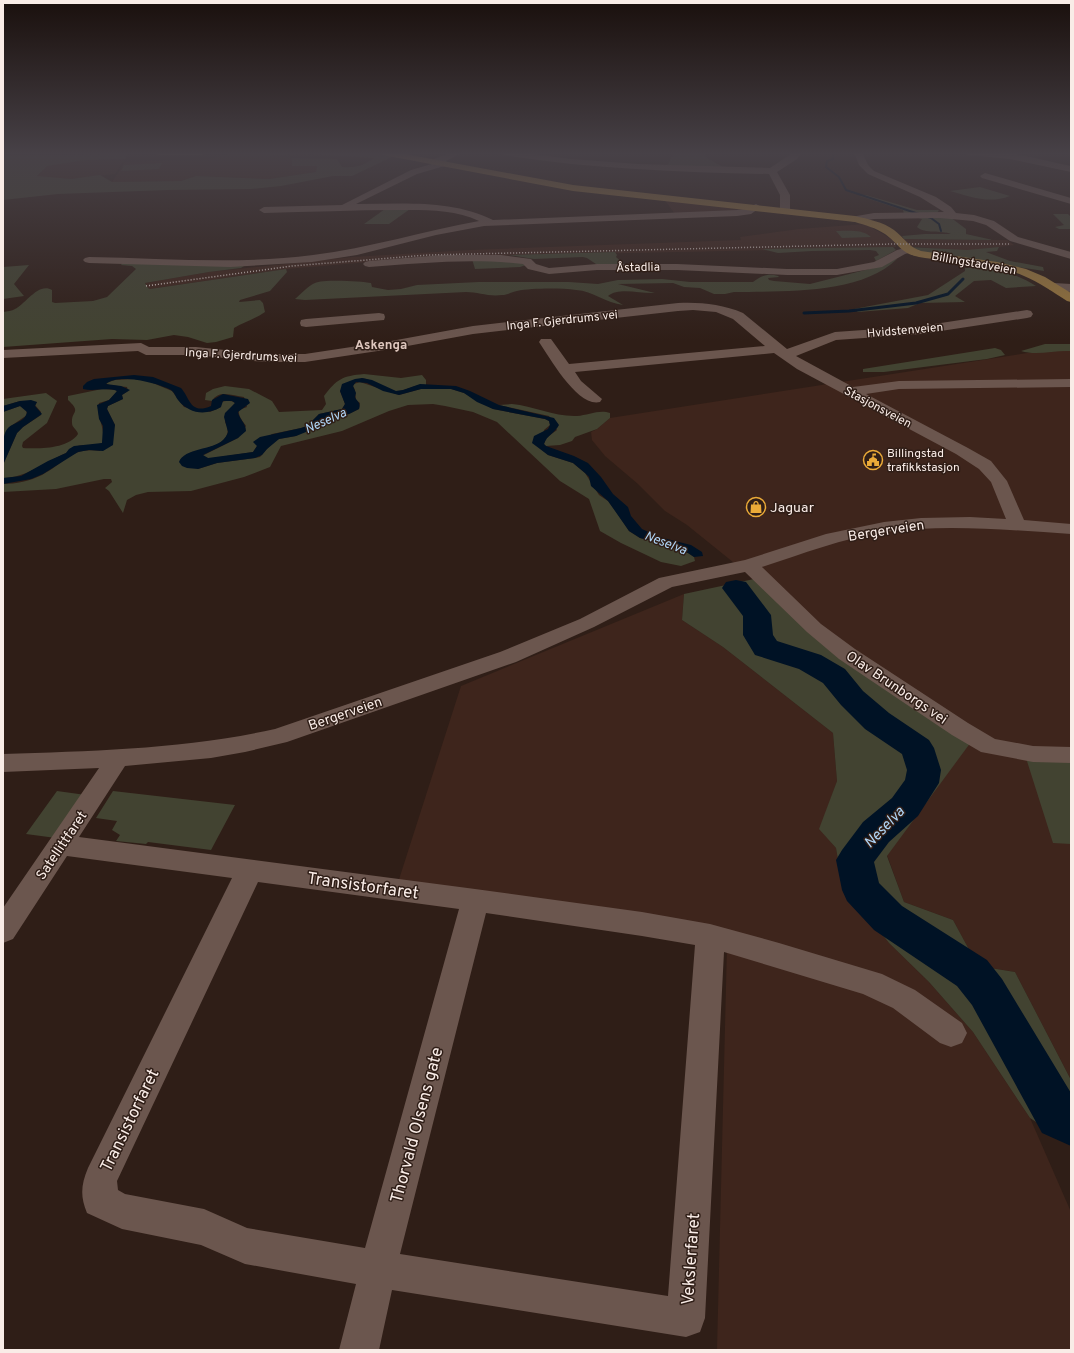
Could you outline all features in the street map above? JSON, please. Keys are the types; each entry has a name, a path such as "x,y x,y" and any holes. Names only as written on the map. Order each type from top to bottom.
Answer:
{"main road":[{"name":"Billingstadveien","path":"821,215 855,219 874,225 890,233 908,250 926,255 1001,266 1023,272 1041,279 1071,298"}],"street":[{"path":"477,215 490,222"},
{"path":"89,260 158,260 230,264 312,259 357,252 443,230 490,222 678,215"},
{"path":"855,219 874,216 936,215"},
{"path":"953,215 986,221 1014,239 1071,256"},
{"name":"Åstadlia","path":"369,264 442,258 501,258 524,260 530,262 532,267 549,271 598,268 676,267 819,272 855,270 872,266 883,263 901,252 908,250"},
{"path":"1054,287 1071,288"},
{"name":"Inga F. Gjerdrums vei","path":"3,354 141,347 146,351 203,352 289,359 328,355 391,345 451,333 535,322 689,307 716,308"},
{"name":"Stasjonsveien","path":"716,308 738,316 781,352 802,366 955,447 985,465 999,481 1017,525"},
{"path":"306,323 352,314 378,314 391,345"},
{"name":"Hvidstenveien","path":"565,369 781,352 835,336 921,330 1027,314"},
{"path":"546,342 576,384 595,399"},
{"path":"850,392 907,385 1071,383"},
{"name":"Bergerveien","path":"3,763 118,758 213,750 245,745 279,736 508,657 588,623 666,582 745,566 832,538 884,527 935,523 970,522 1071,529"},
{"name":"Bergerveien","path":"1036,527 1071,536"},
{"name":"Olav Brunborgs vei","path":"745,566 814,628 847,654 989,746 1033,754 1071,755"},
{"name":"Satellittfaret","path":"3,931 118,758"},
{"name":"Transistorfaret","path":"60,845 476,900 642,924 710,936 779,954 871,983 904,999 952,1033"},
{"name":"Transistorfaret","path":"250,870 100,1180 100,1200 122,1211 204,1227 245,1246 378,1269"},
{"name":"Thorvald Olsens gate","path":"358,1350 476,900"},
{"name":"Vekslerfaret","path":"378,1269 686,1318 710,936"}],"shaded area":[{"path":"865,224 891,239 1007,240 1014,245 967,251 896,245 896,247 884,248 429,257 286,269 150,289 145,283 209,272 352,257 470,250 741,240 740,237 799,229"},
{"path":"1071,347 1071,1080 1015,972 978,966 953,920 904,902 887,855 970,742 754,579 687,525 665,511 638,484 605,456 592,440 591,432 610,418"},
{"path":"684,594 682,620 723,647 833,733 837,781 820,829 836,848 842,884 889,943 929,982 973,1032 1030,1118 1071,1212 1071,1350 717,1350 727,946 394,895 461,686"}],"green space":[{"path":"376,215 401,215 389,224 364,224"},
{"path":"1054,215 1069,215 1071,217 1071,229 1059,229 1055,227 1064,225"},
{"path":"915,217 950,217 966,229 966,234 993,240 904,239 902,236 951,234 920,229 917,227 922,219"},
{"path":"836,231 859,232 868,234 871,237 842,238"},
{"path":"893,247 896,250 876,261 874,257 879,255 876,251 870,250 778,253 762,249"},
{"path":"908,247 967,250 999,247 997,251 986,252 1010,261 1043,267 1044,271 920,252"},
{"path":"615,252 617,255 616,257 625,265 596,264 583,257 534,259 509,255"},
{"path":"472,259 511,259 526,265 520,267 475,269"},
{"path":"896,259 881,271 863,279 820,289 714,294 700,288 684,287 673,283 618,284 655,293 624,291 613,293 608,296 623,305 582,291 570,289 523,290 515,291 506,295 488,295 466,292 305,300 295,299 315,283 333,281 371,283 372,287 388,290 401,289 417,285 479,282 569,282 598,284 618,280 662,279 690,282 753,282 762,277 771,275 779,277 768,278 769,280 810,284 877,267"},
{"path":"123,262 244,266 241,268 145,283 150,289 286,269 287,272 270,291 240,300 239,302 260,300 263,303 265,312 234,328 233,337 216,342 207,343 188,337 174,335 147,340 112,339 3,347 3,312 19,307 37,291 47,288 52,290 52,302 55,303 93,301 107,297 136,269 132,266 121,265"},
{"path":"29,265 14,284 24,296 3,299 3,267"},
{"path":"965,268 984,268 1002,271 1019,277 1036,286 1006,288 991,280 974,281 955,296 965,302 920,303 908,308 858,312 854,309 928,295 965,271"},
{"path":"1045,344 1071,344 1071,351 1033,353 1021,351"},
{"path":"995,348 1001,350 1005,355 987,359 884,372 863,372 863,369"},
{"path":"364,374 401,378 422,375 426,380 426,385 418,385 395,391 362,378 340,391 345,404 342,409 319,414 307,426 272,434 257,446 253,452 213,458 202,456 238,438 246,426 240,417 239,412 239,410 247,407 244,397 222,394 215,397 212,401 205,400 206,393 213,389 225,386 249,389 272,401 279,412 322,410 326,404 324,396 337,382 345,377"},
{"path":"134,379 148,381 172,391 184,407 210,412 221,407 221,403 224,401 235,403 231,408 225,422 228,429 227,435 223,440 211,447 190,453 198,469 217,463 260,457 273,442 279,439 296,436 326,420 349,414 359,409 360,403 356,400 353,386 354,384 360,382 399,395 421,389 451,389 464,393 493,409 545,419 549,421 550,425 544,430 542,450 548,455 573,463 585,473 599,495 608,501 629,531 640,538 672,546 688,553 694,557 695,561 681,566 661,562 600,531 589,499 560,481 497,422 473,412 433,404 408,405 389,411 342,431 281,446 270,467 244,477 191,491 148,492 136,495 127,500 123,513 109,491 105,488 112,482 111,479 104,479 56,489 3,492 3,484 23,482 33,479 42,475 69,457 82,451 100,451 115,425 107,409 108,406 123,399 122,395 128,391 127,387 109,385 106,383 115,380"},
{"path":"102,389 116,390 117,392 109,400 99,403 98,413 103,432 102,443 80,445 28,472 3,478 3,465 17,433 41,415 41,412 35,405 37,402 20,401 3,406 3,399 46,393 57,401 47,423 23,442 22,446 23,448 45,448 67,443 78,434 72,423 75,410 68,400 68,396"},
{"path":"512,404 569,416 606,412 610,413 610,418 597,429 575,437 572,441 560,445 546,446 544,444 546,438 557,430 549,416 499,405"},
{"path":"20,406 26,409 27,415 11,426 3,440 3,412"},
{"path":"754,579 971,742 887,856 904,902 953,920 978,966 1015,972 1071,1080 1071,1145 1030,1118 973,1032 929,982 889,943 842,884 836,848 819,829 837,781 833,733 723,647 682,620 684,594"},
{"path":"1026,758 1071,760 1071,844 1053,843"},
{"path":"57,791 86,795 56,838 26,834"},
{"path":"113,791 235,805 211,850 148,842 146,844 116,841 120,835 112,830 117,821 96,818"}],"water":[{"path":"134,375 153,377 181,388 192,404 199,408 211,406 212,400 223,394 248,399 250,403 238,412 246,431 238,438 203,455 208,458 253,452 257,446 253,442 260,437 307,426 319,414 342,409 345,404 340,391 342,384 355,379 362,378 372,380 396,391 420,384 456,386 499,405 554,418 559,425 545,441 544,444 546,446 574,456 588,463 601,477 613,494 628,507 631,516 642,529 659,537 691,545 702,552 703,556 694,557 672,546 640,538 629,531 608,501 591,486 589,477 585,473 573,463 548,455 532,443 534,436 548,429 550,425 549,421 493,409 477,402 464,393 451,389 421,389 399,395 383,391 367,383 356,382 353,386 356,393 355,397 359,403 359,409 349,414 326,420 311,430 296,436 279,439 262,455 255,458 217,463 198,469 187,468 182,466 179,462 182,457 187,454 213,446 223,440 228,432 224,417 225,413 235,403 232,401 223,401 221,407 210,412 192,411 182,405 174,393 165,387 138,380 120,379 106,384 121,386 130,390 122,395 123,399 108,406 107,409 115,425 113,445 103,451 89,450 78,452 43,474 31,479 3,484 3,478 21,476 66,453 74,446 102,443 103,426 99,419 97,405 109,400 117,391 109,389 87,390 83,389 83,386 87,382 94,379"},
{"path":"31,400 37,402 35,406 42,414 17,433 3,465 4,435 10,426 24,418 27,412 20,406 3,412 3,406 20,401"}],"waterway":[{"path":"922,215 931,218 939,224 941,231"},
{"path":"804,313 849,311 916,303 948,294 963,279"},
{"name":"Neselva","path":"736,588 757,615 758,635 766,648 810,662 834,676 852,698 877,721 917,748 924,770 922,783 905,807 876,832 855,860 861,890 888,918 972,973 987,992 1059,1117 1071,1123"}],"railway":[{"path":"146,286 292,266 428,255 892,244 1009,244"}],"place":[{"name":"Billingstad trafikkstasjon","path":"873,460"},
{"name":"Jaguar","path":"756,507"}],"district":[{"name":"Askenga","path":"381,344"}]}
